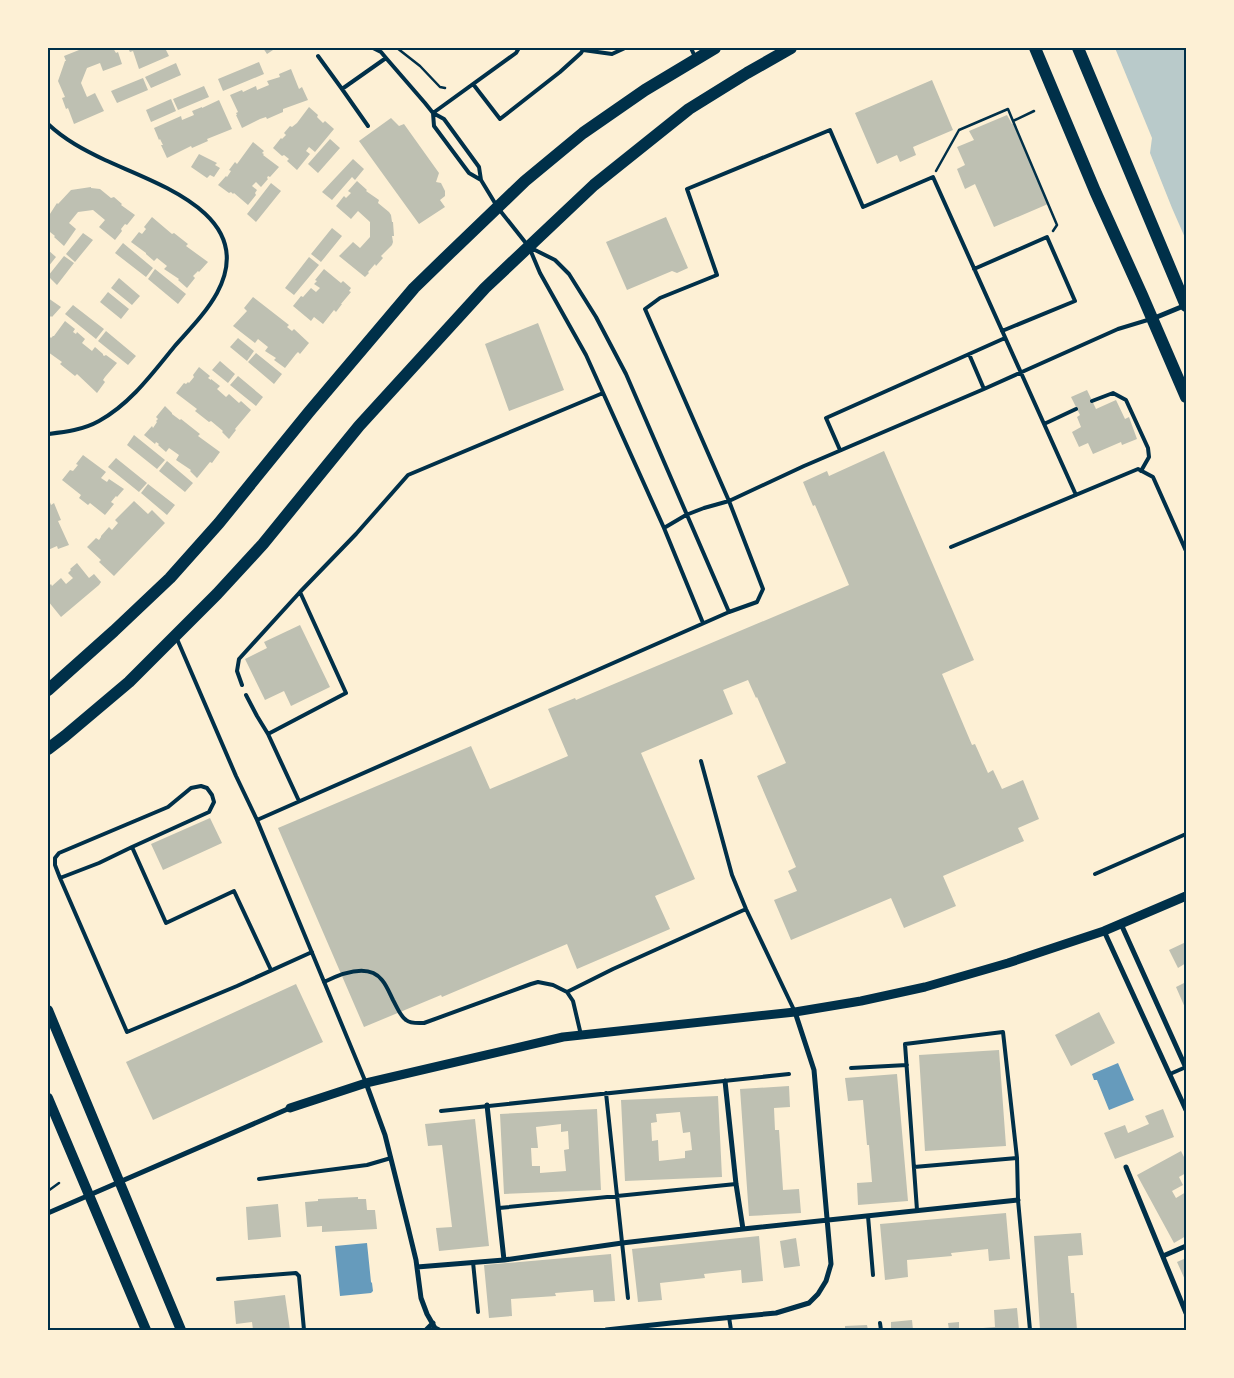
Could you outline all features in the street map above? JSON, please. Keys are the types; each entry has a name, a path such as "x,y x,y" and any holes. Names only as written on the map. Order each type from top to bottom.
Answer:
{"main road":[{"path":"48,690 170,578 219,523 309,412 414,288 525,181 583,133 645,90 693,53 715,48"},
{"path":"48,749 129,682 217,594 263,544 359,426 420,357 485,288 529,246 594,185 689,109 747,72 791,48"},
{"path":"1035,48 1094,190 1186,397"},
{"path":"1078,48 1186,306"},
{"path":"48,1010 181,1330"},
{"path":"48,1098 146,1330"}],"street":[{"path":"1152,319 1186,306"},
{"path":"48,1213 290,1108 366,1083 563,1037 795,1012 861,1001 925,987 1008,963 1104,931 1186,896"},
{"path":"1121,924 1186,1068"},
{"path":"1104,931 1186,1110"},
{"path":"606,1330 776,1313 810,1303 826,1281 831,1264 814,1070 795,1012"},
{"path":"725,1081 742,1229"},
{"path":"366,1083 391,1158 417,1267 421,1298 426,1314 439,1330"},
{"path":"487,1106 504,1260"},
{"path":"1126,1167 1186,1313"},
{"path":"417,1267 504,1260 622,1243 1018,1200"},
{"path":"1163,1256 1186,1246"},
{"path":"426,1330 433,1323"}],"lane":[{"path":"373,48 381,52 433,113 444,119 478,167 481,180 498,208 529,246 540,273 586,355 664,528 703,623"},
{"path":"433,113 516,53 519,48"},
{"path":"473,84 500,119 560,72 582,53 583,49 612,54 625,48"},
{"path":"318,56 368,126"},
{"path":"342,89 386,58"},
{"path":"433,113 434,126 469,173 481,180"},
{"path":"48,124 76,146 179,194 214,222 222,236 227,251 223,280 216,294 142,386 119,407 98,422 73,430 48,434"},
{"path":"257,820 703,623 757,602 763,589 729,501 645,309 660,298 717,275 687,189 830,130 863,207 933,177 1076,495"},
{"path":"974,268 1047,237 1075,301 1002,332"},
{"path":"529,246 555,260 570,274 596,317 626,374 729,612"},
{"path":"664,528 686,515 729,501 840,450 1021,373 1118,329 1152,319"},
{"path":"840,450 826,418 1005,338"},
{"path":"969,354 984,389"},
{"path":"1092,401 1113,392 1126,400 1148,448 1149,457 1141,471"},
{"path":"242,684 237,670 239,659 356,534 408,475 603,393"},
{"path":"1044,424 1076,409"},
{"path":"951,547 1138,469 1153,477 1186,551"},
{"path":"268,734 346,693 300,592"},
{"path":"176,636 257,820 366,1083"},
{"path":"246,695 268,734 299,802"},
{"path":"702,761 732,875 795,1012"},
{"path":"60,878 99,863 209,812 214,802 212,794 208,788 201,786 191,788 168,807 59,853 55,858 55,865 60,878 127,1032 312,952"},
{"path":"1095,874 1186,834"},
{"path":"132,847 166,923 234,891 271,970"},
{"path":"567,992 613,969 746,909"},
{"path":"324,982 344,972 366,971 375,974 382,979 403,1019 411,1023 424,1023 538,982 553,985 567,992 573,1001 581,1035"},
{"path":"917,1210 905,1044 1003,1032 1017,1158 1018,1200 1030,1330"},
{"path":"851,1068 907,1064"},
{"path":"1170,1074 1186,1068"},
{"path":"441,1111 789,1074"},
{"path":"606,1093 628,1298"},
{"path":"258,1179 367,1164 391,1158"},
{"path":"914,1167 1017,1158"},
{"path":"499,1208 736,1184"},
{"path":"868,1216 873,1275"},
{"path":"472,1262 478,1312"},
{"path":"218,1279 296,1273 299,1276 304,1330"},
{"path":"730,1317 731,1330"},
{"path":"880,1323 881,1330"}],"path":[{"path":"397,48 420,66 440,87 444,88"},
{"path":"933,177 958,130 1008,109 1057,225 1047,237"},
{"path":"1013,121 1034,111"},
{"path":"48,1191 59,1183"}],"shaded area":[{"path":"1115,48 1186,48 1186,240 1150,153 1152,138"}],"water":[{"path":"1118,1063 1134,1100 1109,1110 1097,1080 1094,1080 1092,1074"},
{"path":"367,1243 373,1291 371,1293 340,1296 335,1246"}],"building":[{"path":"84,48 113,48 116,53 118,52 122,64 103,71 100,63 87,68 81,83 87,97 95,93 104,111 74,124 68,108 66,109 62,98 65,97 58,81 66,61 64,56"},
{"path":"128,48 165,48 169,56 139,69 133,51 130,52"},
{"path":"263,48 276,48 267,54"},
{"path":"259,62 264,74 223,91 218,79"},
{"path":"176,63 181,75 151,88 145,77"},
{"path":"291,69 299,89 302,87 308,100 242,128 236,115 238,112 230,95 256,86 257,90 269,85 267,81 280,77 279,74"},
{"path":"143,78 148,90 117,103 111,91"},
{"path":"932,80 953,130 913,147 916,155 900,162 897,155 877,164 855,113"},
{"path":"204,86 209,97 178,110 173,99"},
{"path":"171,99 176,111 151,122 146,110"},
{"path":"219,100 232,129 167,158 154,128 181,116 182,120 194,115 192,111"},
{"path":"309,107 318,115 317,117 323,123 325,121 334,129 315,152 309,147 306,151 310,154 297,170 287,161 289,159 273,148 286,135 284,133 290,126 292,127 297,123"},
{"path":"1007,115 1013,124 1048,204 994,227 975,184 965,189 957,169 965,165 957,147 974,140 969,131"},
{"path":"391,118 399,126 404,124 439,173 436,182 441,183 445,191 445,196 440,200 445,207 419,224 359,141"},
{"path":"330,139 340,148 318,173 308,164"},
{"path":"253,142 264,151 263,155 279,167 270,177 268,176 268,179 261,187 256,182 252,186 257,190 256,195 248,205 234,193 229,193 218,185 227,177 231,171 229,170 235,162 237,164"},
{"path":"199,154 217,163 215,165 220,168 214,177 210,175 207,178 191,167"},
{"path":"353,159 364,169 355,180 352,177 332,200 322,192"},
{"path":"357,181 366,191 379,200 378,203 389,212 393,222 394,236 392,236 392,245 381,256 383,258 376,266 375,264 365,277 339,256 353,242 360,248 370,237 370,222 358,211 351,219 336,206 344,196 346,198 351,193 348,191"},
{"path":"271,183 281,191 256,222 247,214"},
{"path":"91,187 100,189 111,198 114,197 121,205 135,215 121,229 122,231 115,240 99,227 105,220 93,210 78,212 69,223 76,229 64,246 55,236 48,232 48,217 57,203 71,190"},
{"path":"152,217 172,234 174,233 188,244 186,246 208,262 193,276 195,278 187,288 179,279 164,269 167,266 157,258 154,261 131,242 139,232 142,234 146,229 144,227"},
{"path":"666,217 688,268 677,273 672,271 627,290 606,242"},
{"path":"332,228 342,236 321,262 311,254"},
{"path":"83,233 93,240 75,262 66,254"},
{"path":"123,243 153,268 146,277 115,253"},
{"path":"48,250 56,257 48,267"},
{"path":"64,256 74,263 57,285 48,276"},
{"path":"309,257 319,265 294,295 285,288"},
{"path":"155,269 186,294 178,304 148,279"},
{"path":"324,269 341,283 343,281 351,288 349,291 351,292 336,312 334,310 323,324 314,317 311,321 293,306 311,288 316,292 320,288 314,284"},
{"path":"119,278 140,296 132,305 111,288"},
{"path":"108,292 129,309 121,319 100,302"},
{"path":"253,297 289,325 287,327 292,331 294,329 309,343 300,354 298,352 296,354 285,368 274,360 276,358 265,351 268,347 258,339 255,343 233,326 247,311 244,308"},
{"path":"48,298 61,307 48,319"},
{"path":"73,305 104,329 96,339 65,314"},
{"path":"65,321 75,329 73,332 76,334 77,332 85,339 82,343 92,351 95,347 104,356 106,355 117,363 103,380 105,382 97,393 77,374 75,376 60,364 62,362 48,352 49,336 51,338 54,336"},
{"path":"538,323 564,390 509,411 485,344"},
{"path":"106,331 136,356 128,365 98,341"},
{"path":"238,338 254,351 247,361 230,347"},
{"path":"256,353 282,374 274,384 248,362"},
{"path":"220,361 235,374 228,383 212,370"},
{"path":"199,367 210,376 208,378 220,386 217,389 226,397 229,394 251,410 229,439 223,431 195,411 197,409 176,393 184,383 189,383"},
{"path":"238,376 263,397 256,406 230,385"},
{"path":"1087,390 1096,409 1116,400 1125,419 1129,417 1137,439 1122,445 1121,442 1093,454 1088,443 1079,447 1072,432 1081,427 1077,417 1080,415 1071,397"},
{"path":"165,406 172,414 200,434 198,436 220,452 197,478 191,470 176,460 179,455 169,448 166,452 159,444 156,442 155,444 144,435 152,426 153,428 158,419 156,417"},
{"path":"134,435 165,460 157,469 127,445"},
{"path":"884,451 974,660 942,674 972,745 975,744 988,773 993,770 1002,789 1023,780 1039,819 1018,828 1024,841 943,876 956,906 904,928 891,898 791,940 774,900 797,891 788,871 796,867 757,776 786,763 748,680 723,690 733,714 641,753 695,879 655,896 670,929 577,969 567,944 442,997 441,995 364,1027 278,828 471,746 490,789 568,756 548,709 575,698 576,700 849,585 815,505 813,506 803,482 827,471 829,476"},
{"path":"83,455 106,472 101,478 107,482 109,479 124,489 111,502 114,504 105,515 90,503 88,505 79,498 81,495 62,480 70,470 73,471"},
{"path":"116,458 147,483 139,492 108,467"},
{"path":"167,461 193,483 185,492 159,471"},
{"path":"148,484 175,505 167,515 141,493"},
{"path":"48,497 51,505 54,503 61,520 58,521 69,545 58,549 57,546 48,550"},
{"path":"134,501 148,514 152,510 165,523 114,576 87,547 96,538 99,540 109,527 112,530 118,523 115,520"},
{"path":"77,563 89,578 94,574 101,582 61,617 48,601 48,587 61,578 66,584 73,578 68,573 70,569"},
{"path":"300,625 330,687 291,706 284,691 265,700 245,659 267,648 264,642"},
{"path":"210,818 222,843 163,870 151,844"},
{"path":"1186,942 1186,963 1178,968 1169,950"},
{"path":"1186,982 1186,1010 1176,987"},
{"path":"296,984 323,1042 153,1120 126,1062"},
{"path":"1099,1012 1115,1043 1071,1066 1055,1035"},
{"path":"999,1050 1006,1146 925,1151 919,1055"},
{"path":"897,1074 908,1201 858,1205 857,1183 872,1182 869,1145 867,1145 863,1100 848,1101 845,1078"},
{"path":"789,1086 790,1107 774,1108 775,1130 779,1130 783,1190 799,1189 801,1213 749,1216 740,1089"},
{"path":"718,1096 722,1177 625,1181 621,1100","holes":["680,1112 683,1133 690,1132 692,1150 685,1151 685,1158 659,1161 658,1140 652,1141 651,1123 657,1122 656,1114"]},
{"path":"597,1109 601,1190 504,1194 500,1114","holes":["561,1124 561,1132 568,1131 569,1149 564,1150 566,1171 540,1173 540,1166 532,1166 531,1148 538,1148 536,1127"]},
{"path":"1163,1109 1174,1137 1115,1159 1104,1133 1125,1125 1128,1133 1149,1124 1145,1116"},
{"path":"475,1119 489,1246 439,1251 436,1228 452,1227 442,1145 428,1146 425,1124"},
{"path":"1181,1151 1186,1161 1186,1173 1179,1177 1183,1185 1172,1191 1176,1198 1186,1192 1186,1236 1174,1243 1137,1175"},
{"path":"358,1197 358,1199 366,1199 367,1210 375,1210 377,1229 322,1232 322,1226 307,1227 305,1202 318,1201 318,1199"},
{"path":"278,1204 281,1237 248,1240 246,1207"},
{"path":"1006,1213 1010,1259 989,1261 988,1249 951,1253 952,1256 907,1260 908,1277 885,1280 880,1224"},
{"path":"1081,1233 1083,1255 1068,1256 1077,1330 1040,1330 1034,1236"},
{"path":"759,1236 763,1281 742,1283 741,1270 704,1274 705,1278 660,1283 662,1300 638,1302 632,1249"},
{"path":"796,1238 800,1266 784,1268 780,1241"},
{"path":"611,1254 615,1301 594,1302 593,1290 555,1293 556,1296 511,1299 512,1316 489,1318 484,1265"},
{"path":"1186,1258 1186,1282 1177,1262"},
{"path":"285,1295 290,1330 253,1330 252,1322 236,1324 234,1301"},
{"path":"1017,1308 1019,1330 971,1330 995,1327 994,1310"},
{"path":"912,1320 913,1330 891,1330 891,1322"},
{"path":"959,1322 959,1330 949,1330 948,1323"},
{"path":"867,1325 868,1330 845,1330 845,1326"}]}
